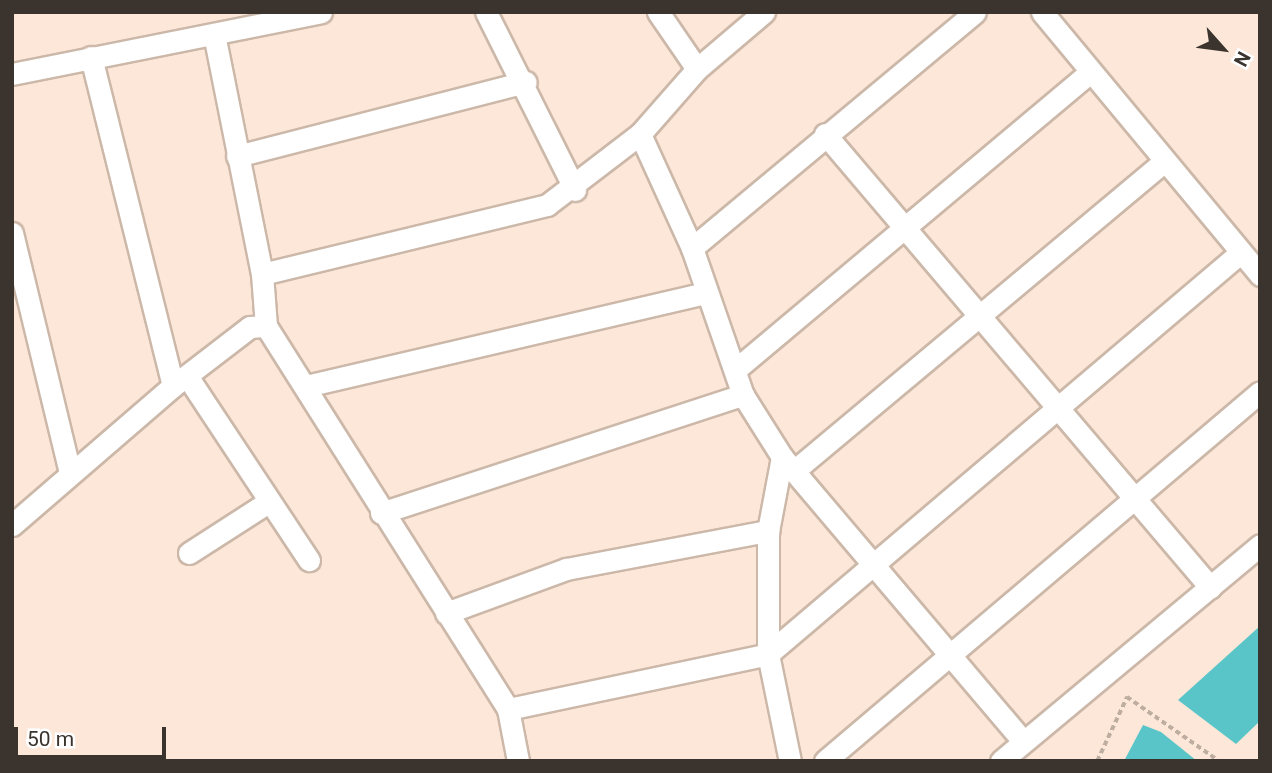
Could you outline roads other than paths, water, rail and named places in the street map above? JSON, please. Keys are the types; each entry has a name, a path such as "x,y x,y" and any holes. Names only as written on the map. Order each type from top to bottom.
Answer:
{"street":[{"path":"12,74 321,12"},
{"path":"486,12 526,82 575,190"},
{"path":"658,12 697,69"},
{"path":"262,274 517,216 575,190 640,134 697,69 764,12"},
{"path":"692,248 825,134 975,12"},
{"path":"1042,12 1088,74 1260,275"},
{"path":"214,34 262,274 266,326 306,386 381,513 508,709 518,761"},
{"path":"91,57 180,381 309,560"},
{"path":"734,370 1088,74"},
{"path":"237,156 526,82"},
{"path":"640,134 692,248 743,395 788,464 1023,741"},
{"path":"825,134 1210,587"},
{"path":"790,761 768,654 768,531 788,464 980,316 1164,162"},
{"path":"12,233 70,472"},
{"path":"508,709 768,654 1240,253"},
{"path":"306,386 706,293"},
{"path":"12,525 70,472 180,381 250,327 266,326"},
{"path":"825,761 1133,496 1260,392"},
{"path":"381,513 743,395"},
{"path":"190,553 268,502"},
{"path":"446,613 566,569 768,531"},
{"path":"1001,761 1260,545"}],"water":[{"path":"1260,626 1260,721 1236,744 1178,700"},
{"path":"1143,725 1161,732 1197,761 1124,761"}]}
